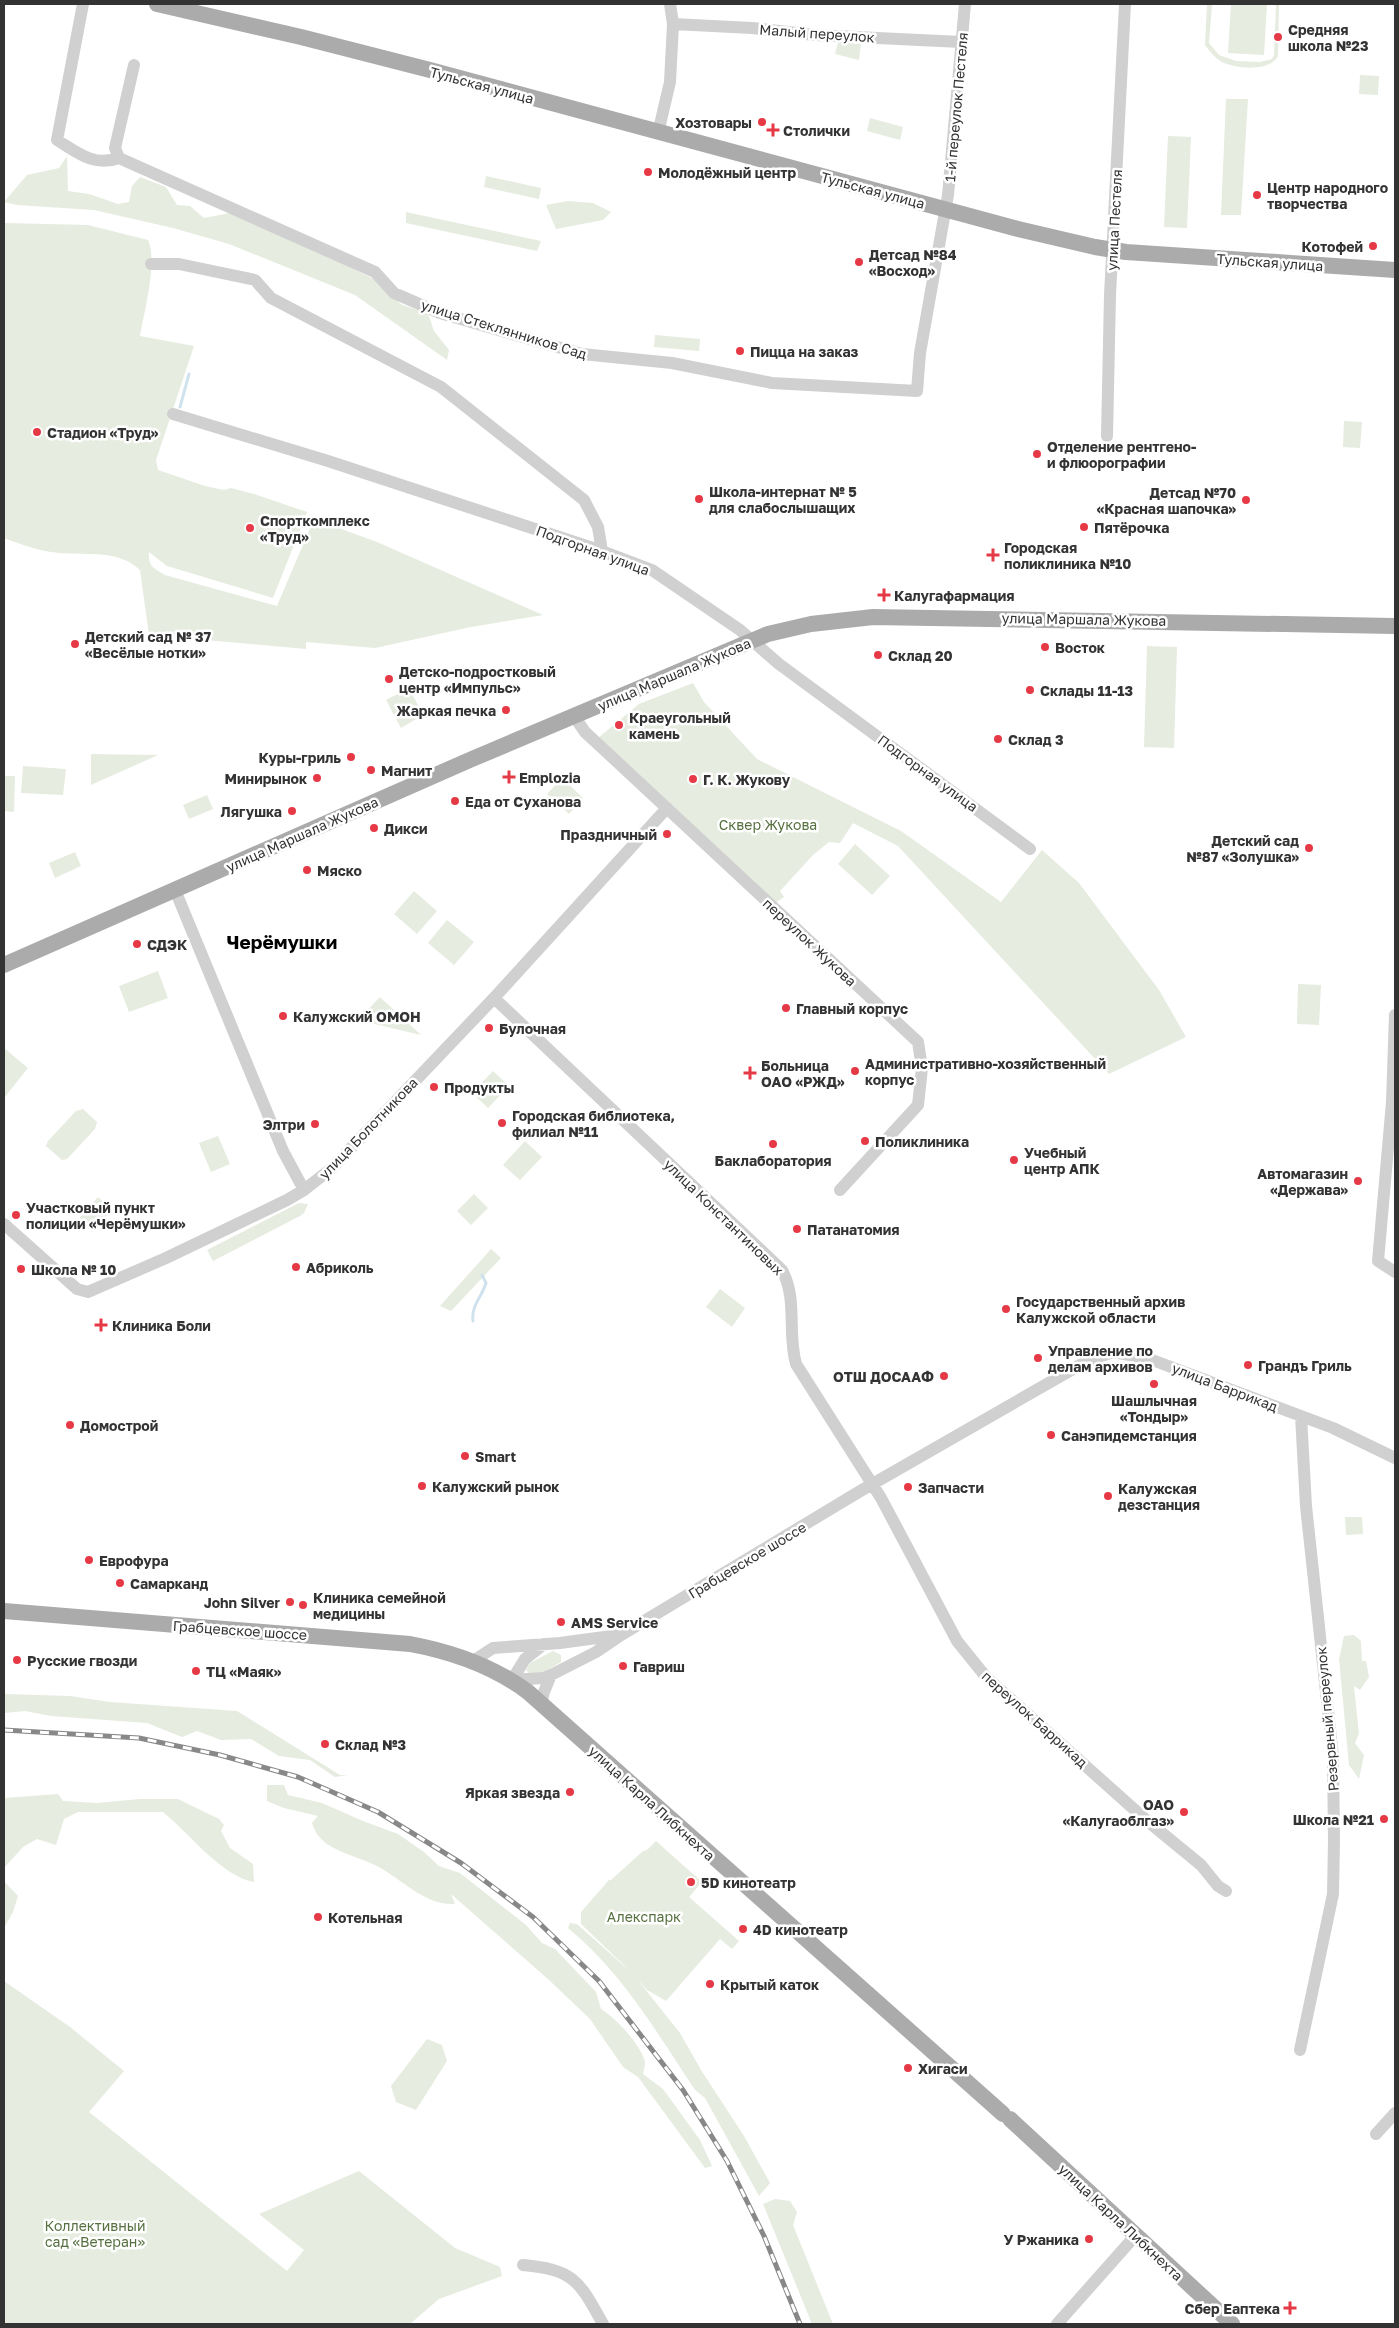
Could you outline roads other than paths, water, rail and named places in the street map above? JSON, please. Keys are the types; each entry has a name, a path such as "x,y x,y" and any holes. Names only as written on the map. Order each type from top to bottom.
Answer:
{"main road":[{"name":"Тульская улица","path":"157,4 300,37 1028,231 1113,250 1395,270"},
{"name":"улица Маршала Жукова","path":"4,964 464,762 768,634 810,624 873,617 1395,626"},
{"name":"Грабцевское шоссе","path":"4,1611 410,1644 440,1650 473,1661"},
{"name":"улица Карла Либкнехта","path":"473,1661 512,1680 541,1705 1006,2116 1232,2324"}],"street":[{"path":"83,4 57,140 86,158 106,163 119,158 115,148 134,65"},
{"path":"658,133 670,82 673,24 670,4"},
{"name":"1-й переулок Пестеля","path":"946,209 964,4"},
{"name":"улица Пестеля","path":"1107,436 1113,250 1125,4"},
{"name":"Малый переулок","path":"673,24 743,27 815,35 961,42"},
{"name":"улица Стеклянников Сад","path":"119,158 376,272 394,293 440,313 582,354 672,363 784,385 917,391 920,353 946,209"},
{"path":"151,264 179,264 255,280 271,298 441,387 584,500 598,527 602,551"},
{"name":"Подгорная улица","path":"173,414 328,461 602,551 652,570 752,640 779,664 1030,849"},
{"name":"переулок Жукова","path":"574,716 585,732 918,1042 922,1068 918,1105 840,1190"},
{"name":"улица Болотникова","path":"4,1224 77,1289 88,1292 183,1250 304,1190 332,1168 494,998 667,808"},
{"path":"176,890 280,1142 304,1190"},
{"name":"улица Константиновых","path":"494,998 782,1270 790,1290 793,1311 793,1352 796,1364 872,1484"},
{"path":"1395,1015 1394,1103 1378,1261 1395,1272"},
{"name":"улица Баррикад","path":"872,1484 1087,1361 1113,1352 1148,1358 1302,1416 1376,1447 1395,1458"},
{"name":"Резервный переулок","path":"1300,2050 1333,1894 1334,1840 1333,1757 1306,1506 1302,1416"},
{"name":"Грабцевское шоссе","path":"552,1675 596,1652 621,1635 872,1484"},
{"name":"переулок Баррикад","path":"872,1484 957,1641 986,1677 1140,1814 1201,1865 1218,1886 1226,1891"},
{"name":"Грабцевское шоссе","path":"473,1661 493,1648 560,1643 621,1635"},
{"path":"560,1643 568,1654 566,1666"},
{"path":"512,1680 525,1659 544,1644"},
{"path":"512,1680 544,1678 552,1675"},
{"path":"541,1705 544,1692 552,1675"},
{"path":"1376,2134 1395,2113"},
{"path":"1057,2324 1135,2236"},
{"path":"523,2265 549,2268 567,2275 583,2288 603,2324"}],"waterway":[{"path":"180,407 189,374"},
{"path":"473,1321 475,1306 486,1283 482,1275"}],"railway":[{"path":"4,1730 139,1738 220,1755 298,1777 378,1812 461,1863 533,1917 599,1981 683,2090 727,2161 764,2236 800,2324"}],"place":[{"name":"Средняя школа №23","path":"1278,37"},
{"name":"Хозтовары","path":"762,122"},
{"name":"Столички","path":"773,130"},
{"name":"Молодёжный центр","path":"648,172"},
{"name":"Центр народного творчества","path":"1257,195"},
{"name":"Котофей","path":"1373,246"},
{"name":"Детсад №84 «Восход»","path":"859,262"},
{"name":"Пицца на заказ","path":"740,351"},
{"name":"Стадион «Труд»","path":"37,432"},
{"name":"Отделение рентгено- и флюорографии","path":"1037,454"},
{"name":"Школа-интернат № 5 для слабослышащих","path":"699,499"},
{"name":"Детсад №70 «Красная шапочка»","path":"1246,500"},
{"name":"Пятёрочка","path":"1084,527"},
{"name":"Спорткомплекс «Труд»","path":"250,528"},
{"name":"Городская поликлиника №10","path":"993,555"},
{"name":"Калугафармация","path":"884,595"},
{"name":"Детский сад № 37 «Весёлые нотки»","path":"75,644"},
{"name":"Восток","path":"1045,647"},
{"name":"Склад 20","path":"878,655"},
{"name":"Детско-подростковый центр «Импульс»","path":"389,679"},
{"name":"Склады 11-13","path":"1030,690"},
{"name":"Жаркая печка","path":"506,710"},
{"name":"Краеугольный камень","path":"619,725"},
{"name":"Склад 3","path":"998,739"},
{"name":"Куры-гриль","path":"351,757"},
{"name":"Магнит","path":"371,770"},
{"name":"Emplozia","path":"509,777"},
{"name":"Минирынок","path":"317,778"},
{"name":"Г. К. Жукову","path":"693,779"},
{"name":"Еда от Суханова","path":"455,801"},
{"name":"Лягушка","path":"292,811"},
{"name":"Дикси","path":"374,828"},
{"name":"Праздничный","path":"667,834"},
{"name":"Детский сад №87 «Золушка»","path":"1309,848"},
{"name":"Мяско","path":"307,870"},
{"name":"СДЭК","path":"137,944"},
{"name":"Главный корпус","path":"786,1008"},
{"name":"Калужский ОМОН","path":"283,1016"},
{"name":"Булочная","path":"489,1028"},
{"name":"Административно-хозяйственный корпус","path":"855,1071"},
{"name":"Больница ОАО «РЖД»","path":"750,1073"},
{"name":"Продукты","path":"434,1087"},
{"name":"Городская библиотека, филиал №11","path":"502,1123"},
{"name":"Элтри","path":"315,1124"},
{"name":"Поликлиника","path":"865,1141"},
{"name":"Баклаборатория","path":"773,1144"},
{"name":"Учебный центр АПК","path":"1014,1160"},
{"name":"Автомагазин «Держава»","path":"1358,1181"},
{"name":"Участковый пункт полиции «Черёмушки»","path":"16,1215"},
{"name":"Патанатомия","path":"797,1229"},
{"name":"Абриколь","path":"296,1267"},
{"name":"Школа № 10","path":"21,1269"},
{"name":"Государственный архив Калужской области","path":"1006,1309"},
{"name":"Клиника Боли","path":"101,1325"},
{"name":"Управление по делам архивов","path":"1038,1358"},
{"name":"Грандъ Гриль","path":"1248,1365"},
{"name":"ОТШ ДОСААФ","path":"944,1376"},
{"name":"Шашлычная «Тондыр»","path":"1154,1384"},
{"name":"Домострой","path":"70,1425"},
{"name":"Санэпидемстанция","path":"1051,1435"},
{"name":"Smart","path":"465,1456"},
{"name":"Калужский рынок","path":"422,1486"},
{"name":"Запчасти","path":"908,1487"},
{"name":"Калужская дезстанция","path":"1108,1496"},
{"name":"Еврофура","path":"89,1560"},
{"name":"Самарканд","path":"120,1583"},
{"name":"John Silver","path":"290,1602"},
{"name":"Клиника семейной медицины","path":"303,1605"},
{"name":"AMS Service","path":"561,1622"},
{"name":"Русские гвозди","path":"17,1660"},
{"name":"Гавриш","path":"623,1666"},
{"name":"ТЦ «Маяк»","path":"196,1671"},
{"name":"Склад №3","path":"325,1744"},
{"name":"Яркая звезда","path":"570,1792"},
{"name":"ОАО «Калугаоблгаз»","path":"1184,1812"},
{"name":"Школа №21","path":"1384,1819"},
{"name":"5D кинотеатр","path":"691,1882"},
{"name":"Котельная","path":"318,1917"},
{"name":"4D кинотеатр","path":"743,1929"},
{"name":"Крытый каток","path":"710,1984"},
{"name":"Хигаси","path":"908,2068"},
{"name":"У Ржаника","path":"1089,2239"},
{"name":"Сбер Еаптека","path":"1290,2308"}],"district":[{"name":"Черёмушки","path":"282,941"}],"park label":[{"name":"Сквер Жукова","path":"768,824"},
{"name":"Алекспарк","path":"644,1916"},
{"name":"Коллективный сад «Ветеран»","path":"95,2234"}]}
